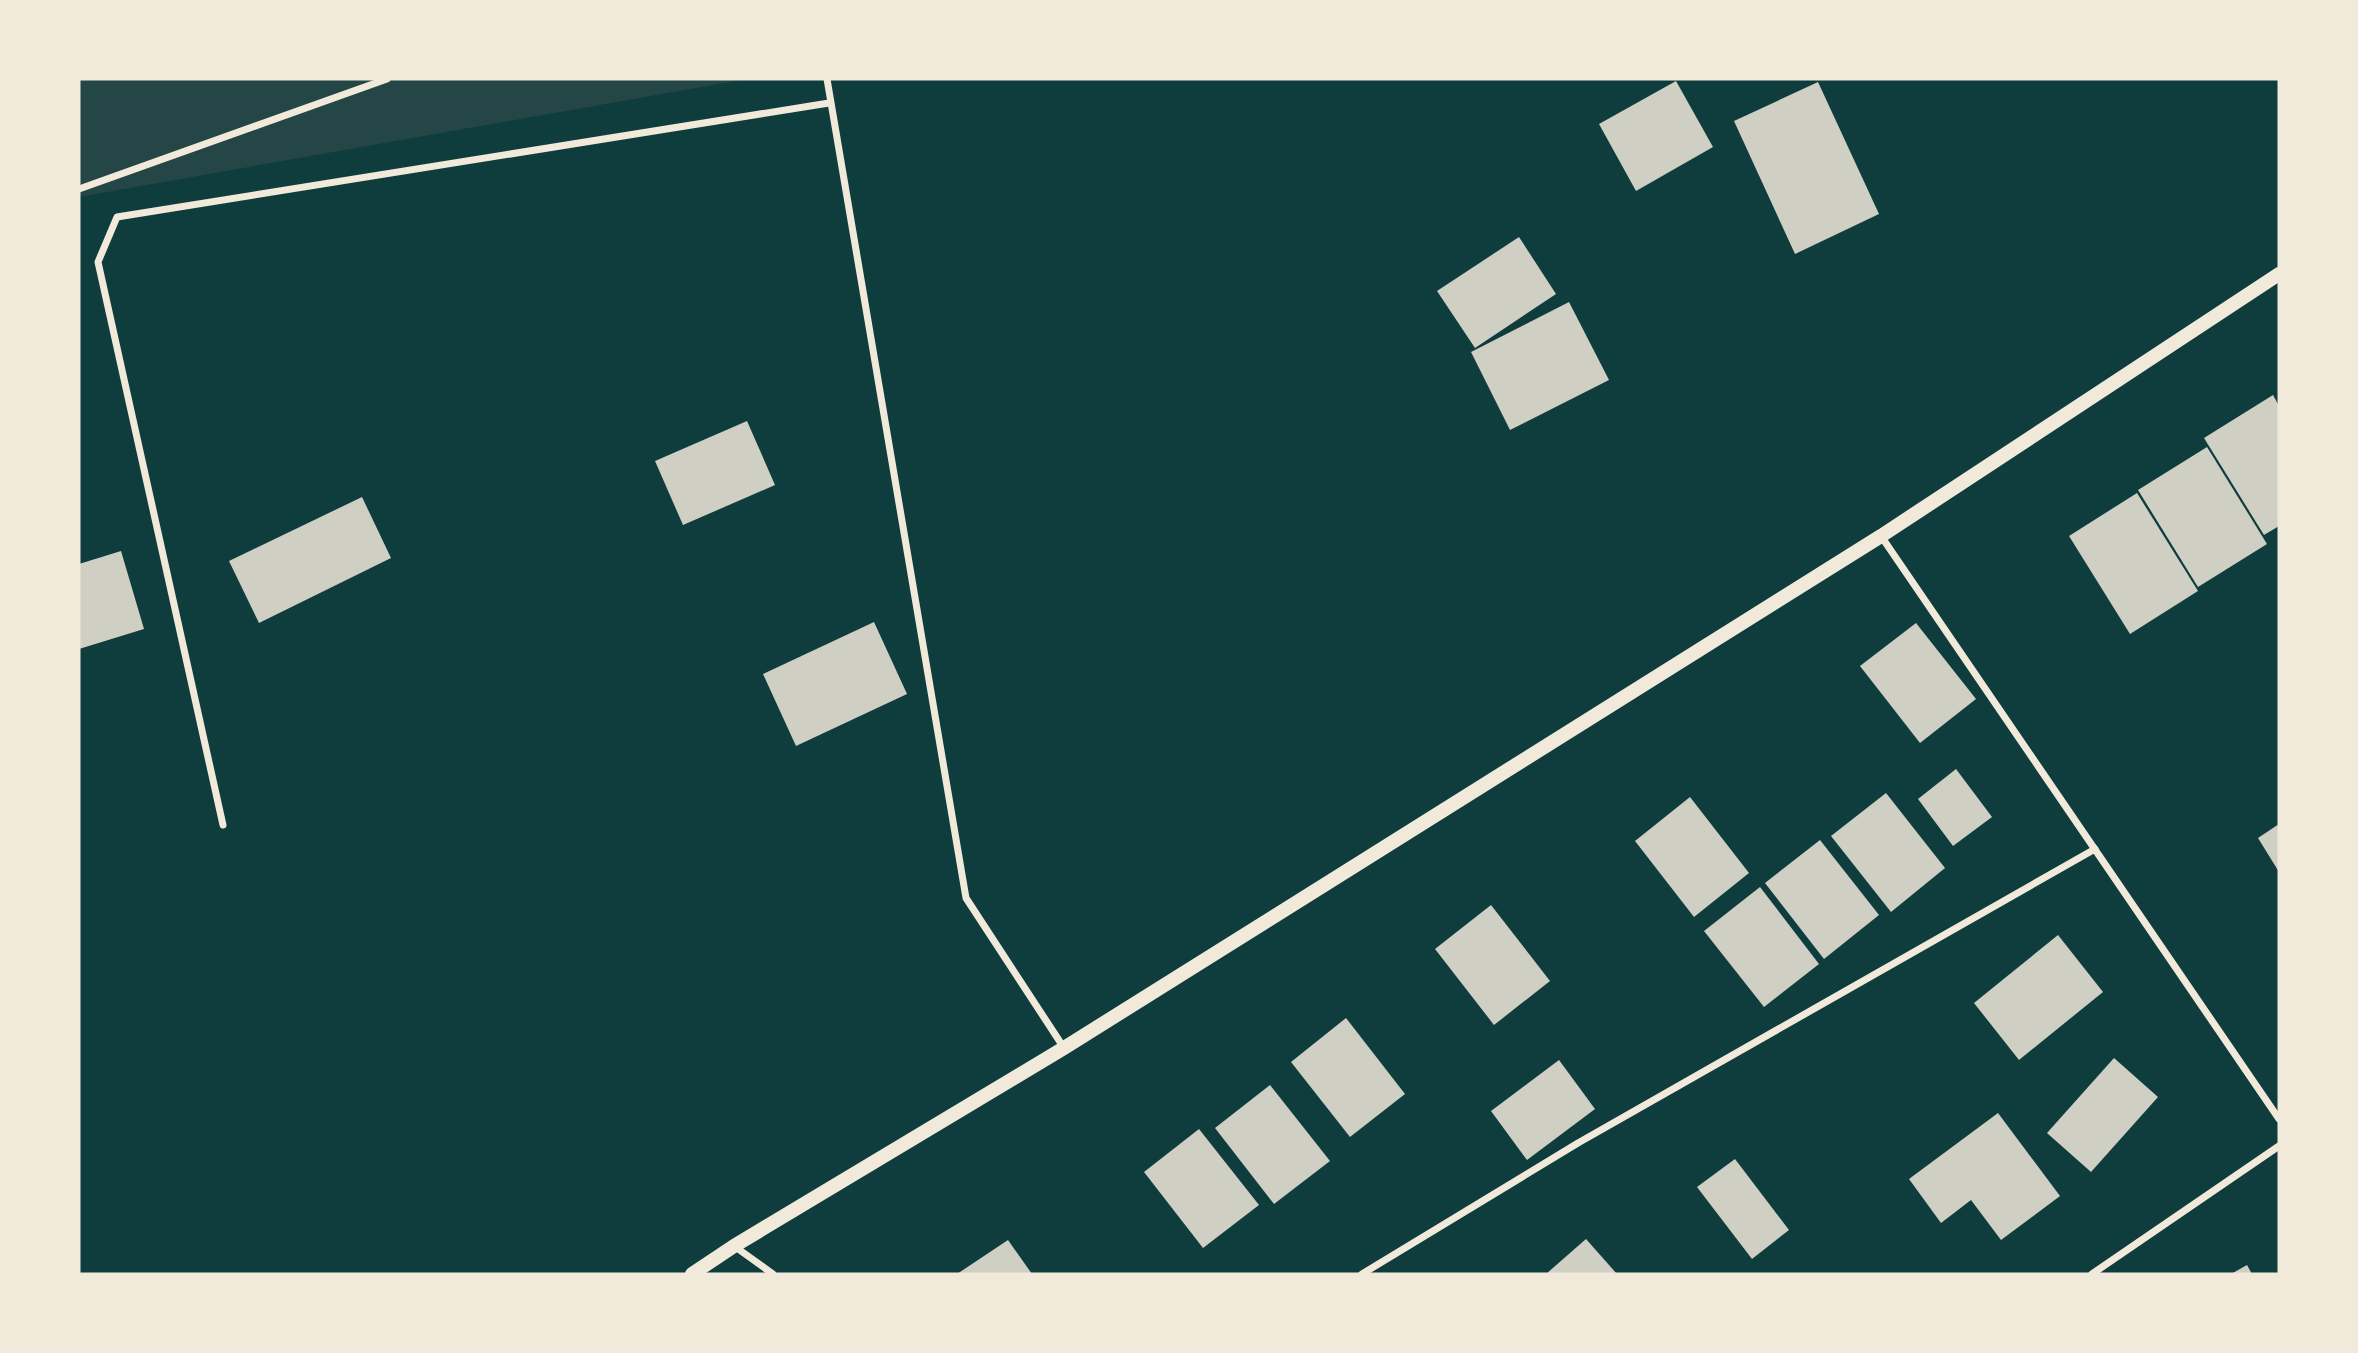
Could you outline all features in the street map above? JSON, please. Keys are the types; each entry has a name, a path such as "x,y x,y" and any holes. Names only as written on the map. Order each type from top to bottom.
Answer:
{"main road":[{"path":"692,1274 734,1246 1064,1048 1881,536 2279,274"}],"street":[{"path":"79,189 387,79"},
{"path":"827,79 966,898 1064,1048"},
{"path":"223,825 99,262 117,217 829,103"},
{"path":"1881,536 2279,1119"},
{"path":"1362,1274 1578,1143 2095,849"},
{"path":"2092,1274 2279,1146"},
{"path":"734,1246 773,1274"}],"shaded area":[{"path":"79,79 747,79 79,197"}],"building":[{"path":"1676,81 1713,147 1636,191 1599,124"},
{"path":"1818,82 1879,214 1795,254 1734,121"},
{"path":"1519,237 1556,294 1475,348 1437,291"},
{"path":"1569,302 1609,380 1510,430 1471,352"},
{"path":"2273,395 2279,406 2279,526 2264,535 2204,438"},
{"path":"747,421 775,485 683,525 655,461"},
{"path":"2207,447 2267,544 2198,587 2138,490"},
{"path":"2137,493 2198,591 2130,634 2069,536"},
{"path":"362,497 391,558 259,623 229,561"},
{"path":"121,551 144,629 79,649 79,564"},
{"path":"874,622 907,694 796,746 763,674"},
{"path":"1916,623 1976,699 1920,743 1860,666"},
{"path":"1956,769 1992,817 1953,846 1918,799"},
{"path":"1886,793 1945,868 1891,912 1831,836"},
{"path":"1690,797 1749,873 1694,917 1635,841"},
{"path":"2279,824 2279,872 2258,838"},
{"path":"1820,840 1879,915 1824,959 1765,883"},
{"path":"1760,887 1819,964 1764,1007 1704,931"},
{"path":"1491,905 1550,981 1494,1025 1435,949"},
{"path":"2058,935 2103,992 2019,1060 1974,1003"},
{"path":"1346,1018 1405,1094 1350,1137 1291,1062"},
{"path":"2114,1058 2158,1097 2091,1172 2047,1133"},
{"path":"1559,1060 1595,1109 1527,1160 1491,1111"},
{"path":"1270,1085 1330,1161 1274,1204 1215,1128"},
{"path":"1998,1113 2060,1196 2001,1240 1971,1200 1941,1223 1909,1179"},
{"path":"1199,1129 1259,1205 1203,1248 1144,1172"},
{"path":"1735,1159 1789,1230 1752,1259 1697,1187"},
{"path":"1586,1239 1617,1274 1546,1274"},
{"path":"1008,1240 1032,1274 957,1274"},
{"path":"2247,1265 2252,1274 2231,1274"}]}
